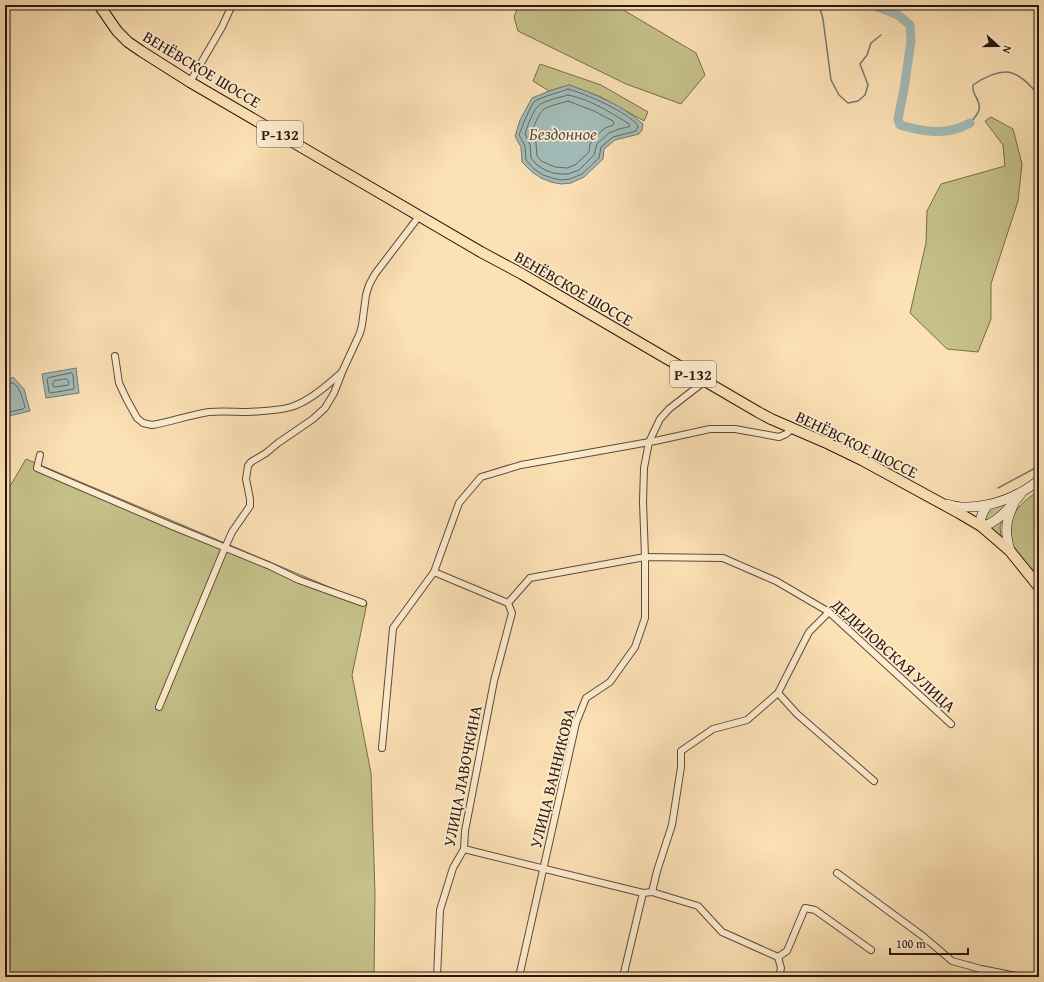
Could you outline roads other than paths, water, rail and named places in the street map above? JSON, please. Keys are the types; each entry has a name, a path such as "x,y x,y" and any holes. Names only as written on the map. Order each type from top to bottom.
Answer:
{"main road":[{"name":"ВЕНЁВСКОЕ ШОССЕ","path":"99,5 117,32 128,42 190,82 758,412 862,460 981,526 1010,551 1039,587"},
{"path":"988,505 980,519 981,526 986,526 992,523 1023,492 1039,480"},
{"path":"935,500 958,507 988,505 1023,492"},
{"path":"1010,551 1007,535 1007,522 1015,501"}],"street":[{"path":"190,82 219,33 232,5"},
{"path":"159,707 232,532 250,506 246,479 250,462 266,454 278,443 314,418 325,408 334,393 360,334 369,284 420,216"},
{"path":"115,356 119,383 127,400 137,418 143,423 152,425 208,412 248,412 290,407 313,395 343,370"},
{"name":"УЛИЦА ВАННИКОВА","path":"519,977 576,723 586,698 610,682 635,647 645,618 643,502 644,468 649,442 660,419 669,409 705,381"},
{"path":"382,748 393,628 434,572 459,503 481,477 521,465 710,430 735,429 779,438 793,428"},
{"path":"40,455 37,468 270,566 299,580 363,603"},
{"name":"ДЕДИЛОВСКАЯ УЛИЦА","path":"508,603 530,578 645,557 723,558 776,581 829,612 951,724"},
{"path":"434,572 508,603"},
{"name":"УЛИЦА ЛАВОЧКИНА","path":"437,977 440,910 453,868 464,848 465,831 494,681 512,613 508,603"},
{"path":"652,892 657,870 672,825 681,767 681,751 713,729 747,720 778,693 809,632 829,612"},
{"path":"778,693 797,714 874,781"},
{"path":"464,848 643,893 652,892 698,906 722,932 778,957"},
{"path":"837,873 924,937 952,961 981,969 1021,977"},
{"path":"623,977 643,893"},
{"path":"778,957 787,951 805,908 815,910 870,950"},
{"path":"778,957 781,968 779,977"}],"water":[{"name":"Бездонное","path":"569,85 608,101 626,111 643,124 642,130 639,134 615,140 604,149 603,159 584,177 571,183 561,184 541,178 532,172 522,162 521,147 515,136 520,120 532,98"},
{"path":"76,368 79,393 46,398 42,374"},
{"path":"13,377 24,389 30,411 5,417 5,382"}],"waterway":[{"path":"819,5 823,19 831,80 839,95 848,103 858,101 865,95 868,85 860,64 867,55 871,43 881,35"},
{"path":"876,5 898,15 910,25 911,41 898,119 900,125 935,132 953,130 970,123"},
{"path":"970,123 979,111 979,105 973,91 973,85 982,80 997,73 1007,72 1018,76 1034,90"},
{"path":"998,488 1039,466"}]}
